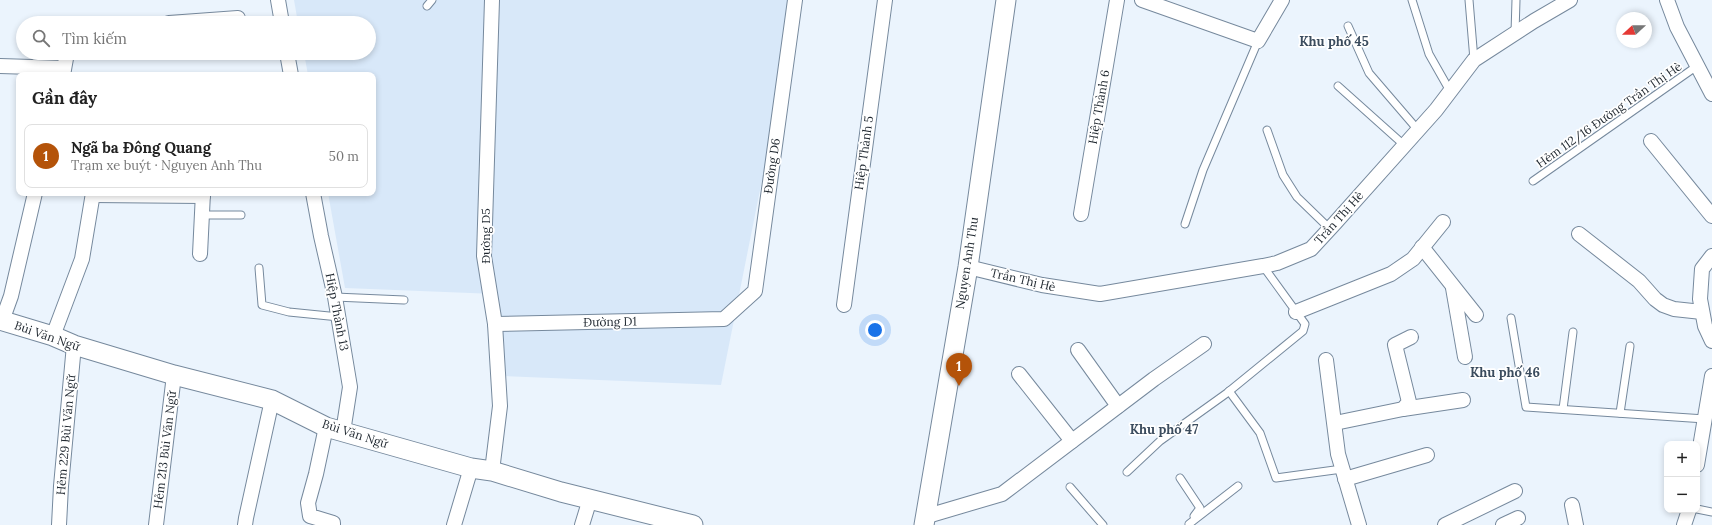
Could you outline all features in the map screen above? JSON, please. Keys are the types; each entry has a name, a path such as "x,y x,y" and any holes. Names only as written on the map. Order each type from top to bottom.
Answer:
{"main road":[{"name":"Nguyen Anh Thu","path":"924,521 968,267 1006,0"},
{"name":"Bùi Văn Ngữ","path":"1,320 53,336 74,345 174,375 272,400 335,429 471,468 492,471 590,500 693,525"}],"street":[{"path":"278,0 281,16"},
{"name":"Đường D5","path":"492,0 484,256 495,324 500,406 492,471"},
{"name":"Đường D6","path":"724,319 755,291 795,0"},
{"name":"Hiệp Thành 5","path":"844,305 885,0"},
{"name":"Hiệp Thành 6","path":"1081,214 1117,0"},
{"path":"1142,0 1258,41 1282,0"},
{"name":"Trần Thị Hè","path":"968,267 1042,285 1100,294 1263,266 1277,263 1311,249 1418,130 1474,60 1570,0"},
{"path":"1667,0 1676,27 1712,94"},
{"path":"0,66 64,71 66,60"},
{"path":"289,60 291,72"},
{"path":"1651,141 1712,216"},
{"path":"1,320 11,296 34,196"},
{"path":"53,336 82,259 93,196"},
{"path":"200,254 203,196"},
{"name":"Hiệp Thành 13","path":"313,196 320,236 339,317 350,387 335,429 316,474 308,503 310,516 333,523 334,525"},
{"path":"1296,312 1390,274 1413,258 1443,222"},
{"path":"1579,234 1639,280 1655,299 1674,309 1702,312"},
{"path":"1422,247 1476,315"},
{"path":"1712,256 1702,269 1700,299 1705,326 1712,341"},
{"path":"1452,286 1465,357"},
{"name":"Đường D1","path":"495,324 724,319"},
{"path":"1403,409 1409,402 1394,345 1411,337"},
{"path":"924,521 1002,494 1118,406 1204,344"},
{"name":"Hẻm 229 Bùi Văn Ngữ","path":"59,525 61,486 74,345"},
{"path":"1078,350 1118,406"},
{"path":"1326,360 1338,454 1359,525"},
{"path":"1019,374 1072,441"},
{"name":"Hẻm 213 Bùi Văn Ngữ","path":"156,525 174,375"},
{"path":"1700,448 1710,396 1712,376"},
{"path":"245,525 272,400"},
{"path":"1335,423 1403,409 1463,400"},
{"path":"1344,474 1428,455"},
{"path":"454,525 471,468"},
{"path":"1445,525 1515,491"},
{"path":"582,525 590,500"},
{"path":"1572,505 1576,525"},
{"path":"1684,525 1688,513"},
{"path":"1503,525 1518,518"}],"lane":[{"path":"1412,0 1429,54 1450,91"},
{"path":"1469,0 1474,60"},
{"path":"1515,33 1516,0"},
{"path":"1348,26 1369,73 1418,130"},
{"path":"1186,224 1206,164 1258,41"},
{"name":"Hẻm 112/16 Đường Trần Thị Hè","path":"1533,181 1697,66"},
{"path":"1338,86 1404,145"},
{"path":"1267,130 1283,175 1297,197 1330,229"},
{"path":"202,215 241,215"},
{"path":"1127,472 1160,441 1229,391 1302,331 1305,324 1263,266"},
{"path":"259,268 262,305 290,312 339,317"},
{"path":"335,297 404,300"},
{"path":"1511,318 1526,407 1705,419"},
{"path":"1563,409 1573,332"},
{"path":"1620,413 1630,346"},
{"path":"1229,391 1260,433 1276,478 1344,474"},
{"path":"1180,478 1200,508 1189,524"},
{"path":"1189,524 1238,486"},
{"path":"1070,487 1103,525"},
{"path":"1700,510 1712,512"}],"shaded area":[{"path":"294,0 798,0 721,385 502,376 495,294 345,288 329,196 376,196 376,72 307,72 305,60 376,60 376,16 297,16"}],"place":[{"name":"Ngã ba Đông Quang","path":"959,386"}],"district":[{"name":"Khu phố 45","path":"1334,41"},
{"name":"Khu phố 46","path":"1505,372"},
{"name":"Khu phố 47","path":"1164,429"}]}
